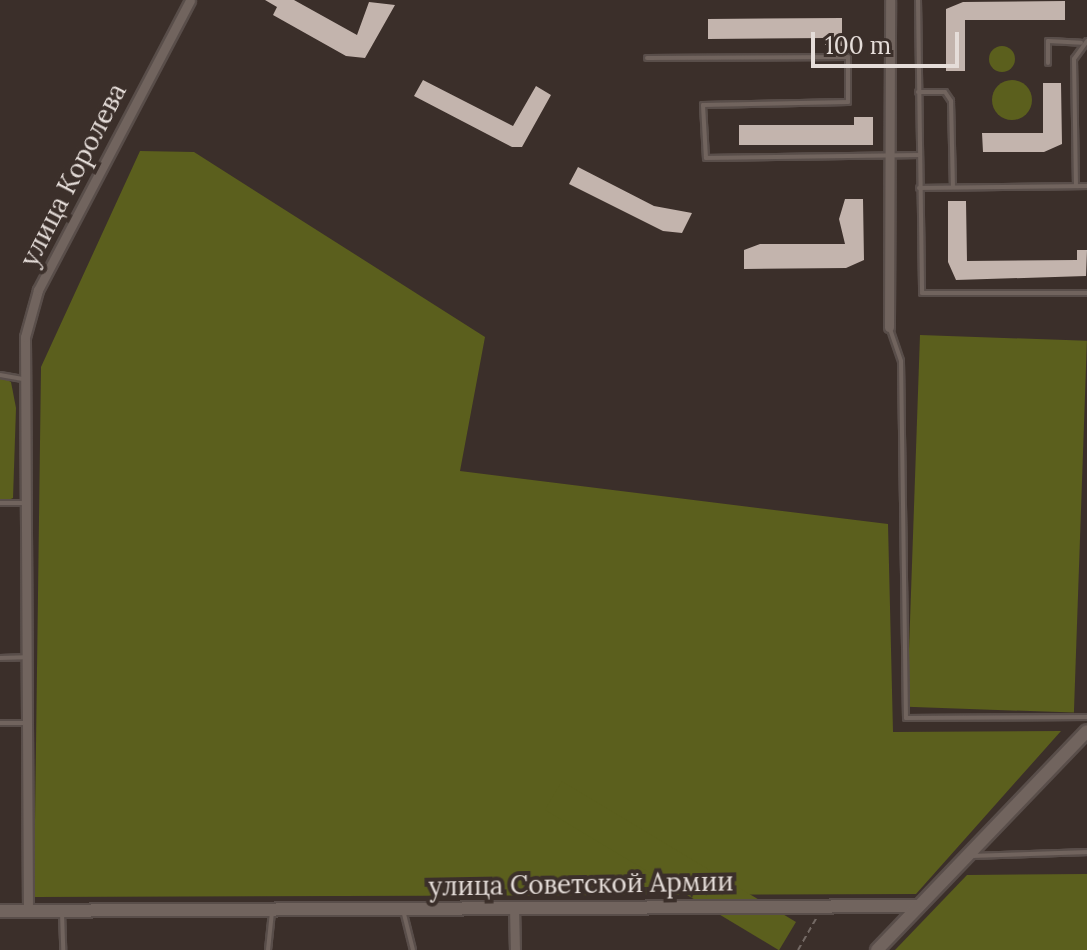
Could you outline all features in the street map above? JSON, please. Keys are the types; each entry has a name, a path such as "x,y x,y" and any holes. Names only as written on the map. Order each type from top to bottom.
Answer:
{"main road":[{"path":"877,950 1087,731"},
{"name":"улица Советской Армии","path":"0,911 825,904 918,906"}],"street":[{"name":"улица Королева","path":"28,911 23,379 38,290 190,0"},
{"path":"889,327 890,0"},
{"path":"514,907 515,950"}],"lane":[{"path":"918,0 922,293 1087,293"},
{"path":"1048,63 1048,41 1084,42 1073,63 1076,186"},
{"path":"647,58 848,57 848,102 703,105 706,158 919,155"},
{"path":"918,92 945,92 951,101 953,187"},
{"path":"919,188 1087,186"},
{"path":"889,327 901,361 906,718 1087,717"},
{"path":"0,375 23,379"},
{"path":"0,503 23,503"},
{"path":"0,658 25,657"},
{"path":"0,723 25,723"},
{"path":"963,857 1087,852"},
{"path":"403,908 413,950"},
{"path":"268,950 273,909"},
{"path":"62,911 63,950"}],"path":[{"path":"798,950 825,904"}],"green space":[{"path":"1002,46 1011,50 1015,59 1011,68 1002,72 993,68 989,59 993,50"},
{"path":"1012,80 1026,86 1032,100 1026,114 1012,120 998,114 992,100 998,86"},
{"path":"140,151 194,152 485,337 460,471 888,524 893,732 1061,731 916,894 34,897 41,367"},
{"path":"920,335 1087,341 1074,713 907,707"},
{"path":"0,376 11,382 16,408 13,498 0,504"},
{"path":"562,781 796,922 779,950 545,810"},
{"path":"1087,874 1087,950 895,950 967,875"}],"building":[{"path":"265,0 294,0 357,35 369,2 395,5 365,58 346,56 273,15 277,7"},
{"path":"1065,1 1065,20 965,20 965,71 946,71 946,9 963,2"},
{"path":"842,18 842,46 825,45 825,38 708,39 708,19"},
{"path":"423,80 513,126 536,86 551,95 522,147 512,147 414,96"},
{"path":"1043,83 1061,83 1062,144 1044,152 983,152 982,133 1043,133"},
{"path":"854,117 873,117 873,145 739,145 739,125 854,125"},
{"path":"578,167 654,206 692,213 682,233 663,231 569,184"},
{"path":"845,199 863,199 864,260 846,268 744,269 744,250 760,244 845,244 839,219"},
{"path":"948,201 966,201 967,261 1077,260 1077,250 1087,250 1086,276 956,280 948,262"}]}
